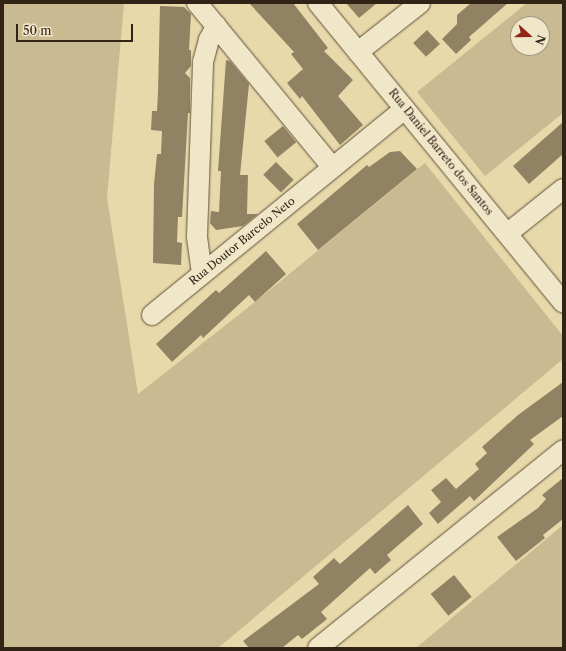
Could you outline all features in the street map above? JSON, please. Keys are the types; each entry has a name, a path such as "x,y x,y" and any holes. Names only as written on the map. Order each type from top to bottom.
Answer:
{"street":[{"path":"197,3 332,167"},
{"name":"Rua Daniel Barreto dos Santos","path":"318,3 563,302"},
{"path":"358,52 420,3"},
{"path":"202,273 198,236 203,62 209,40 216,26"},
{"name":"Rua Doutor Barcelo Neto","path":"152,315 405,109"},
{"path":"508,233 563,190"},
{"path":"318,648 563,450"}],"shaded area":[{"path":"3,3 124,3 107,198 138,394 255,302 425,163 563,336 563,359 218,648 3,648"},
{"path":"527,3 563,3 563,113 485,176 417,92 510,17 510,56 550,56 550,16 511,16"},
{"path":"563,525 563,648 416,648"}],"building":[{"path":"249,3 293,3 328,48 324,51 353,80 338,96 363,125 340,145 302,96 300,99 287,83 303,69 291,54 294,52"},
{"path":"346,3 377,3 359,18"},
{"path":"471,3 508,3 469,37 471,40 456,54 442,39 457,24 457,15"},
{"path":"160,6 184,7 191,14 189,50 191,50 191,66 185,73 190,78 190,113 188,113 182,217 178,217 177,242 182,243 181,265 153,263 154,184 157,154 161,154 162,131 151,130 152,111 157,111"},
{"path":"427,30 440,44 426,57 413,43"},
{"path":"226,60 230,61 249,84 240,175 248,175 247,214 258,214 243,226 216,230 210,223 211,211 219,212 221,171 218,171"},
{"path":"563,122 563,154 529,184 513,166"},
{"path":"283,126 296,142 278,157 264,141"},
{"path":"400,151 417,169 318,250 297,224 367,165 369,167 390,152"},
{"path":"276,162 294,180 281,192 263,175"},
{"path":"266,251 286,274 255,302 249,295 203,338 201,335 172,362 156,344 216,290 219,293"},
{"path":"563,382 563,416 530,440 534,444 474,501 470,496 438,524 429,513 441,502 431,490 446,478 456,489 479,469 475,464 487,453 482,447 518,415"},
{"path":"563,478 563,519 543,535 545,538 516,561 497,537 538,508 546,499 542,495"},
{"path":"408,505 423,524 387,555 391,560 375,574 370,568 321,612 327,619 302,639 298,635 282,648 249,648 243,641 319,584 313,577 334,558 340,564"},
{"path":"454,575 472,597 448,616 431,594"}]}
